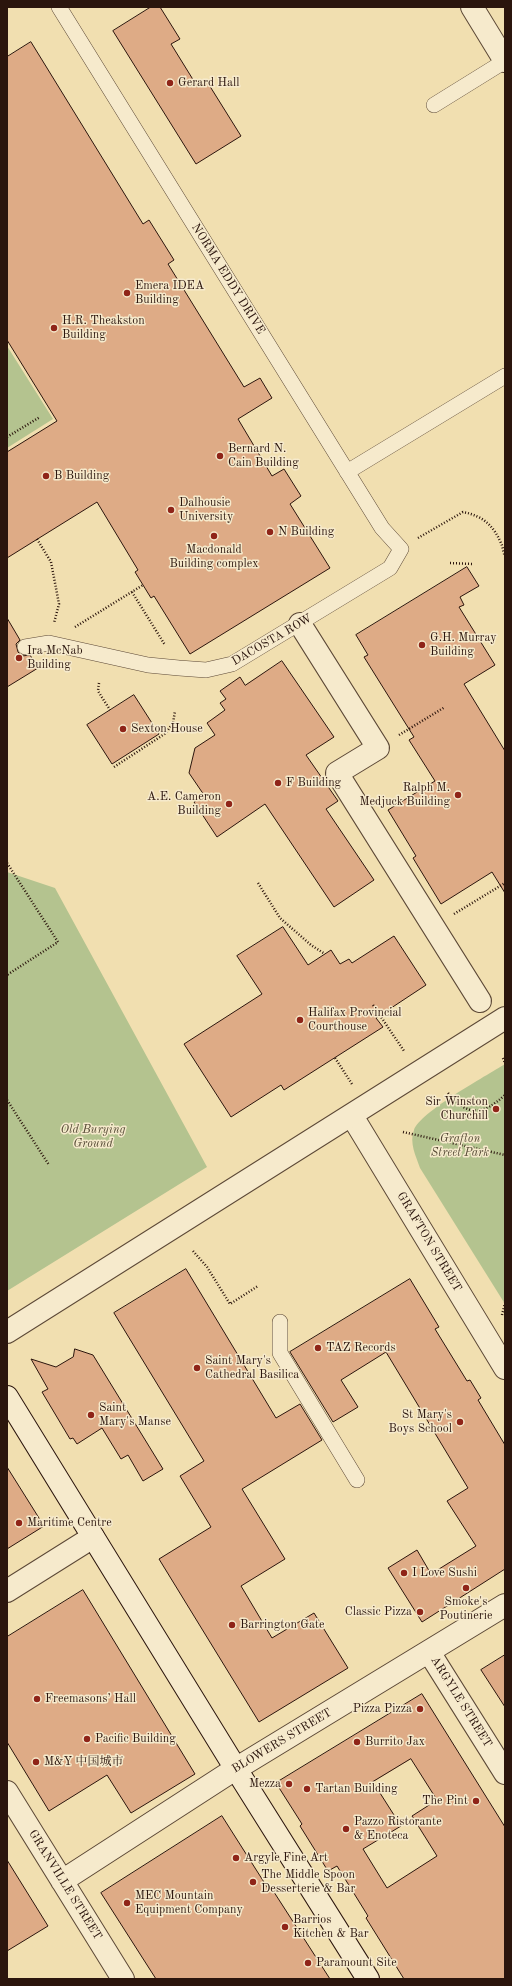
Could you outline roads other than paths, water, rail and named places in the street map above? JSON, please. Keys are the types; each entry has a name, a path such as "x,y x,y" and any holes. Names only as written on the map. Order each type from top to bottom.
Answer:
{"street":[{"path":"472,7 505,61"},
{"path":"300,624 378,748 337,773 480,1001"},
{"path":"7,1332 352,1116 505,1018"},
{"name":"GRAFTON STREET","path":"352,1116 505,1368"},
{"path":"7,1397 236,1769 368,1979"},
{"path":"7,1591 93,1537"},
{"name":"BLOWERS STREET","path":"62,1881 236,1769 505,1605"},
{"name":"ARGYLE STREET","path":"429,1652 505,1773"},
{"name":"GRANVILLE STREET","path":"7,1792 123,1979"}],"lane":[{"name":"NORMA EDDY DRIVE","path":"58,7 382,528 401,548"},
{"path":"434,105 505,61"},
{"path":"347,472 505,376"},
{"name":"DACOSTA ROW","path":"25,647 49,643 148,665 179,668 206,670 232,664 390,568 401,548"},
{"path":"280,1322 280,1353 357,1480"}],"place":[{"name":"Gerard Hall","path":"170,83"},
{"name":"Emera IDEA Building","path":"127,293"},
{"name":"H.R. Theakston Building","path":"54,328"},
{"name":"Bernard N. Cain Building","path":"220,456"},
{"name":"B Building","path":"46,476"},
{"name":"Dalhousie University","path":"171,510"},
{"name":"N Building","path":"270,532"},
{"name":"Macdonald Building complex","path":"214,536"},
{"name":"G.H. Murray Building","path":"422,645"},
{"name":"Ira McNab Building","path":"19,658"},
{"name":"Sexton House","path":"123,729"},
{"name":"F Building","path":"278,783"},
{"name":"Ralph M. Medjuck Building","path":"458,795"},
{"name":"A.E. Cameron Building","path":"229,804"},
{"name":"Halifax Provincial Courthouse","path":"300,1020"},
{"name":"Sir Winston Churchill","path":"496,1109"},
{"name":"TAZ Records","path":"318,1348"},
{"name":"Saint Mary's Cathedral Basilica","path":"197,1368"},
{"name":"Saint Mary's Manse","path":"91,1415"},
{"name":"St Mary's Boys School","path":"460,1422"},
{"name":"Maritime Centre","path":"19,1523"},
{"name":"I Love Sushi","path":"404,1573"},
{"name":"Smoke's Poutinerie","path":"466,1588"},
{"name":"Classic Pizza","path":"420,1612"},
{"name":"Barrington Gate","path":"232,1625"},
{"name":"Freemasons’ Hall","path":"37,1699"},
{"name":"Pizza Pizza","path":"420,1709"},
{"name":"Pacific Building","path":"87,1739"},
{"name":"Burrito Jax","path":"357,1742"},
{"name":"M&Y 中国城市","path":"36,1762"},
{"name":"Mezza","path":"289,1784"},
{"name":"Tartan Building","path":"307,1789"},
{"name":"The Pint","path":"476,1801"},
{"name":"Pazzo Ristorante & Enoteca","path":"346,1829"},
{"name":"Argyle Fine Art","path":"236,1858"},
{"name":"The Middle Spoon Desserterie & Bar","path":"253,1882"},
{"name":"MEC Mountain Equipment Company","path":"127,1903"},
{"name":"Barrios Kitchen & Bar","path":"285,1927"},
{"name":"Paramount Site","path":"308,1963"}],"park label":[{"name":"Old Burying Ground","path":"93,1137"},
{"name":"Grafton Street Park","path":"460,1146"}]}
